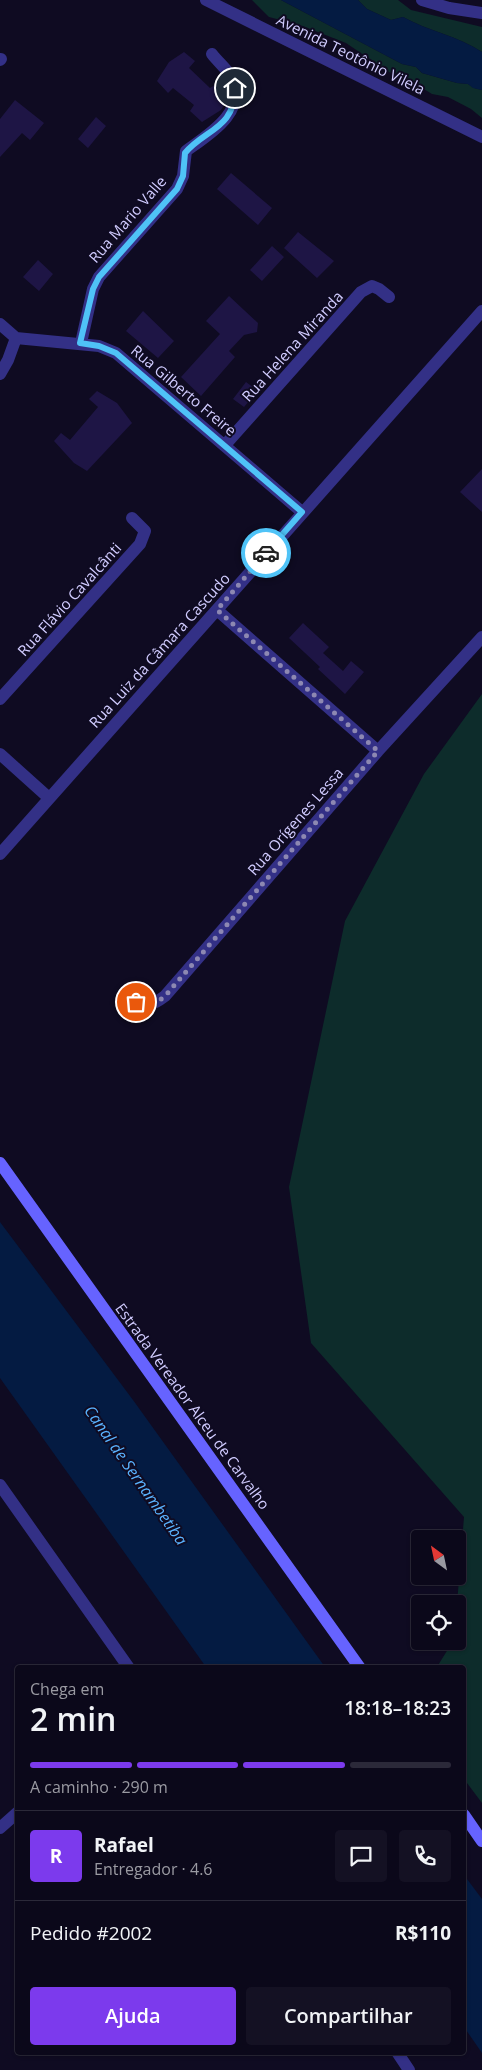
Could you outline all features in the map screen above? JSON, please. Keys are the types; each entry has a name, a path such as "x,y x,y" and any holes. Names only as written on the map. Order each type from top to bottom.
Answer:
{"street":[{"name":"Avenida Teotônio Vilela","path":"206,0 482,137"},
{"path":"422,0 449,8 482,13"},
{"name":"Rua Mario Valle","path":"80,343 93,289 99,277 177,189 183,176 186,151 216,130 225,120 235,98 235,88 232,77 212,54"},
{"name":"Rua Helena Miranda","path":"225,446 361,292 372,286 380,289 389,297"},
{"name":"Rua Luiz da Câmara Cascudo","path":"0,854 482,311"},
{"path":"0,324 16,338 8,360 0,374"},
{"name":"Rua Gilberto Freire","path":"16,338 80,343 99,346 116,353 302,512"},
{"name":"Rua Flávio Cavalcânti","path":"0,699 140,544 144,531 132,518"},
{"path":"217,610 378,751"},
{"name":"Rua Orígenes Lessa","path":"126,998 146,1006 155,1004 165,996 378,751 482,637"},
{"path":"0,754 49,798"},
{"name":"Estrada Vereador Alceu de Carvalho","path":"0,1163 358,1665"},
{"path":"0,1485 127,1665"},
{"path":"0,1828 15,1815"},
{"path":"466,1818 482,1841"},
{"path":"399,2055 409,2070"}],"green space":[{"path":"252,0 281,0 402,64 416,67 422,73 457,83 468,84 482,90 482,118 471,109 448,97 432,94 389,72 346,43 300,25 269,17"},
{"path":"358,0 398,0 411,10 482,27 482,52 473,46 403,17 391,20 367,9"},
{"path":"482,694 482,1803 466,1782 466,1665 438,1665 447,1650 466,1650 466,1595 458,1595 459,1585 466,1585 466,1530 463,1530 464,1517 311,1343 289,1187 345,921 424,774"}],"water":[{"path":"281,0 358,0 367,9 391,20 403,17 473,46 482,52 482,90 473,88 468,84 457,83 422,73 416,67 402,64"},
{"name":"Canal de Sernambetiba","path":"0,1222 133,1400 324,1665 205,1665 0,1378"},
{"path":"466,1878 482,1899 482,2053 466,2030"}],"building":[{"path":"184,52 195,61 189,68 210,88 218,83 227,91 227,100 221,110 202,122 190,111 194,105 173,88 168,93 157,81 169,62"},
{"path":"15,100 44,123 30,140 22,133 0,157 0,119"},
{"path":"96,117 106,126 88,148 78,139"},
{"path":"231,173 272,208 258,225 217,189"},
{"path":"298,232 334,261 317,278 284,248"},
{"path":"272,246 284,257 262,281 250,270"},
{"path":"38,260 53,274 39,291 23,277"},
{"path":"229,296 258,323 257,332 244,335 229,351 235,357 201,396 181,377 220,334 206,321"},
{"path":"143,311 174,341 158,358 126,331"},
{"path":"246,382 258,391 244,407 233,399"},
{"path":"97,391 117,403 132,423 87,471 74,463 54,441 61,433 70,440 98,407 89,399"},
{"path":"482,469 482,512 460,492"},
{"path":"303,623 329,647 323,653 343,671 351,661 364,672 345,694 289,638"}],"way so far":[{"path":"136,1002 146,1006 155,1004 165,996 378,751 217,610 266,553"}],"route":[{"path":"235,88 235,98 225,120 216,130 185,153 183,176 177,189 99,277 93,289 80,343 99,346 116,353 302,512 266,553"}]}
